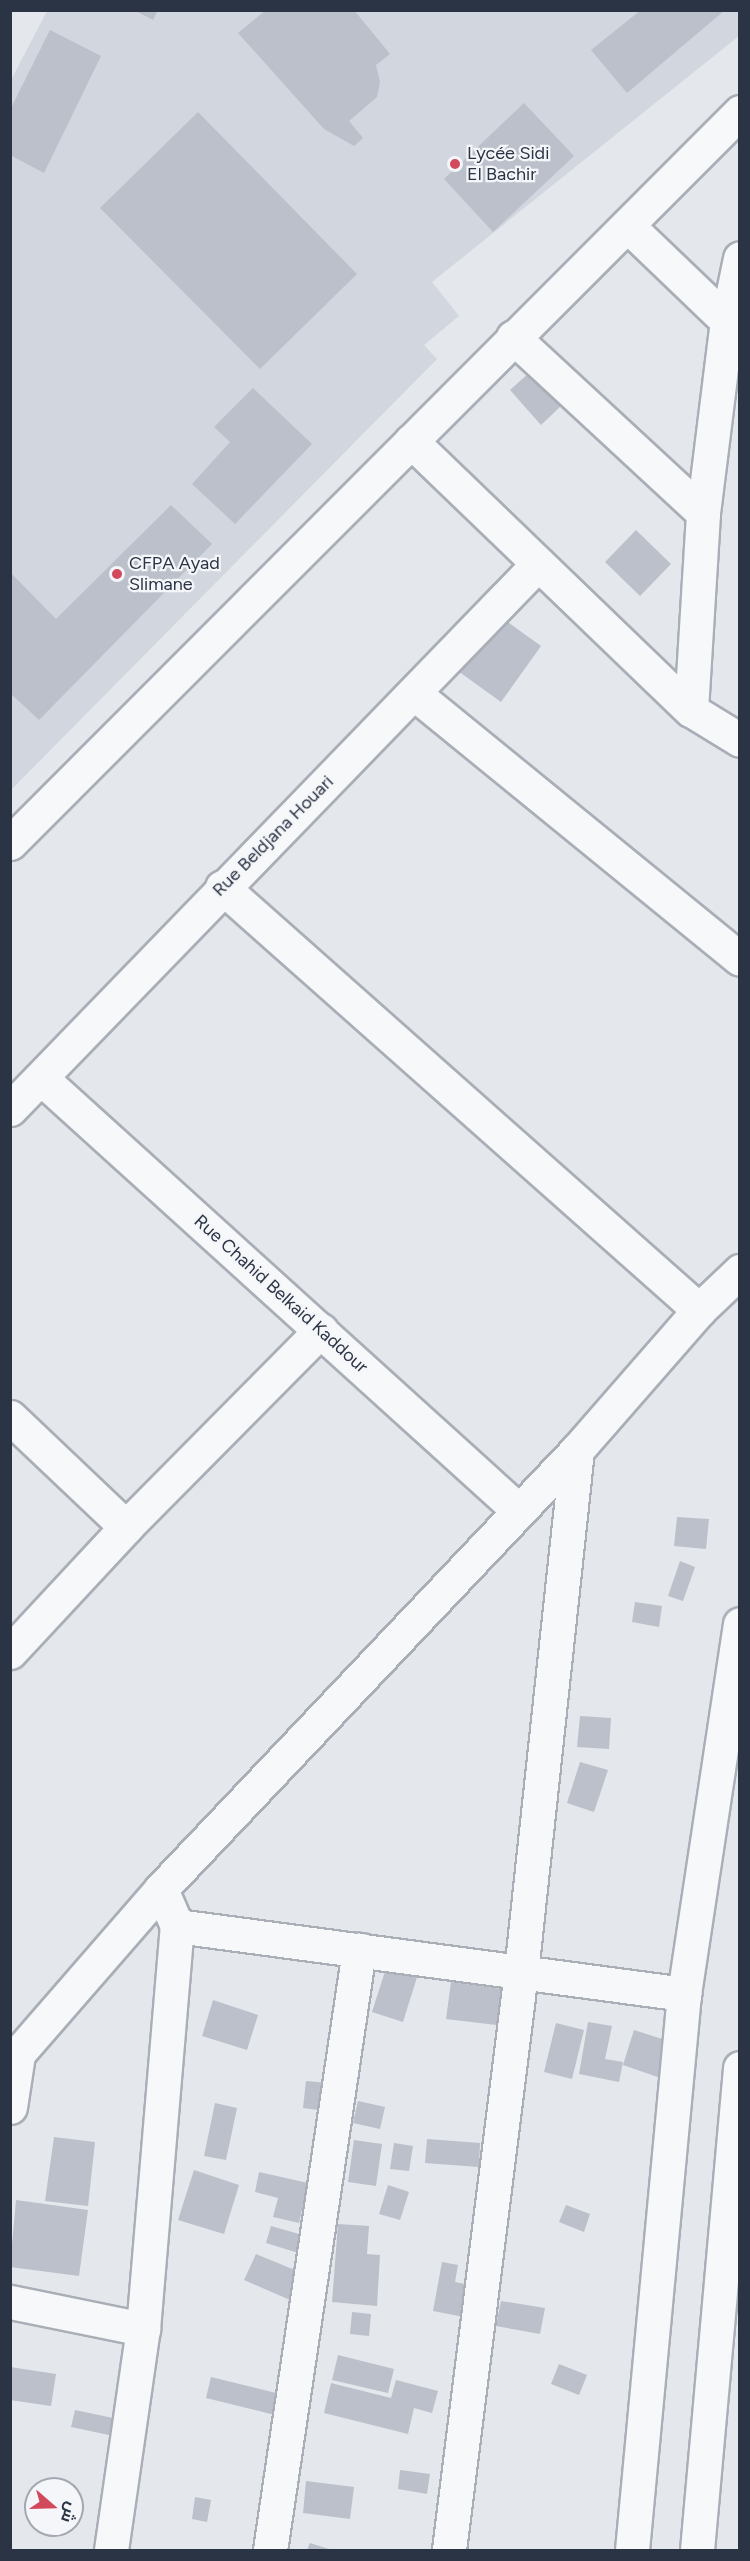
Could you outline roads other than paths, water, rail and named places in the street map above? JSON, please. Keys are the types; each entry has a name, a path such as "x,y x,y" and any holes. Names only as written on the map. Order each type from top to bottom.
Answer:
{"street":[{"path":"10,843 740,112"},
{"path":"628,226 727,321"},
{"path":"691,710 703,513 727,321 740,258"},
{"path":"513,337 703,513"},
{"path":"411,441 691,710 740,740"},
{"name":"Rue Beldjana Houari","path":"10,1109 222,887 415,694 538,564"},
{"path":"415,694 740,959"},
{"path":"222,887 699,1310"},
{"name":"Rue Chahid Belkaid Kaddour","path":"41,1078 519,1511"},
{"path":"10,2107 14,2059 161,1889 577,1450 699,1310 740,1272"},
{"path":"10,1652 126,1527 321,1330"},
{"path":"10,1417 126,1527"},
{"path":"448,2550 520,1972 577,1450"},
{"path":"632,2550 684,1994 740,1624"},
{"path":"111,2550 143,2329 177,1926 161,1889"},
{"path":"177,1926 684,1994"},
{"path":"270,2550 359,1950"},
{"path":"697,2550 740,2068"},
{"path":"10,2302 143,2329"}],"place":[{"name":"Lycée Sidi El Bachir","path":"455,164"},
{"name":"CFPA Ayad Slimane","path":"117,574"}]}
